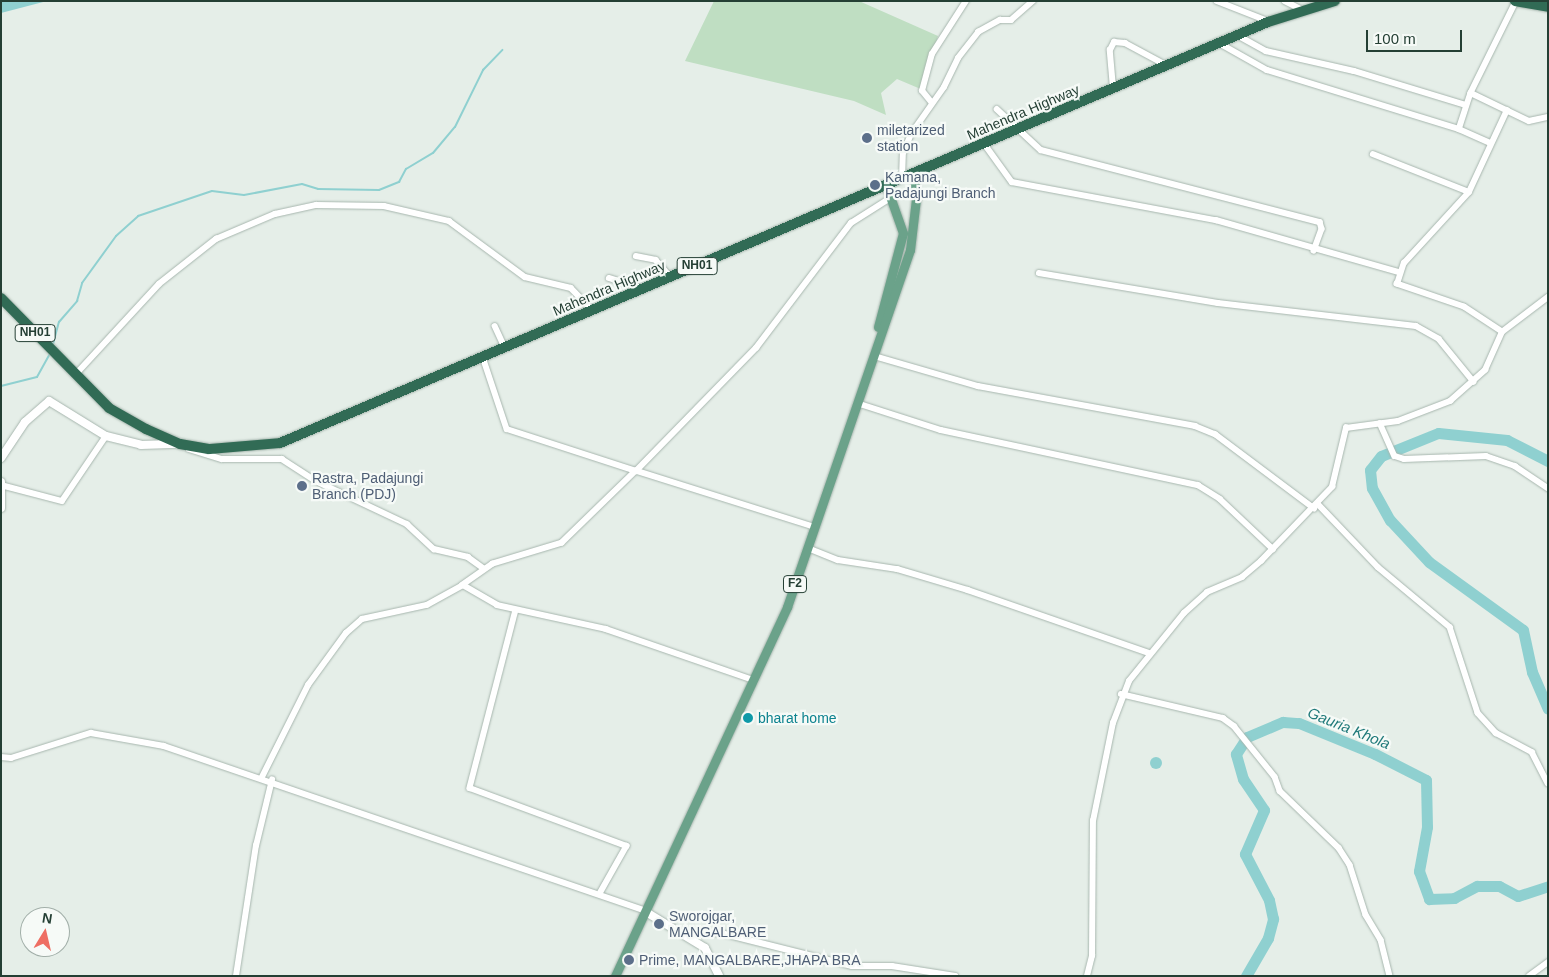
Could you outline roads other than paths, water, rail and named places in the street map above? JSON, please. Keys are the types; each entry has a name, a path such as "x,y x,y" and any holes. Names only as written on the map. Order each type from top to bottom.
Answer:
{"highway":[{"name":"Mahendra Highway","path":"72,371 109,408 180,444 246,448 280,443 1268,22 1314,3 1335,1"},
{"path":"1516,1 1548,7"},
{"name":"NH01","path":"1,298 72,371"}],"main road":[{"name":"F2","path":"610,976 644,911 755,681 808,548 910,250 916,199 914,173"},
{"name":"F2","path":"615,976 750,679 810,526 902,248 900,216 886,185"}],"street":[{"path":"931,102 922,91 932,54 966,1"},
{"path":"902,178 903,153 931,102 978,32 1000,20 1011,20 1034,1"},
{"path":"1217,1 1268,22"},
{"path":"1285,1 1301,9"},
{"path":"1459,129 1471,93 1516,1"},
{"path":"1237,35 1266,51 1354,71 1466,106"},
{"path":"1113,88 1110,50 1114,42 1125,43 1166,65"},
{"path":"1219,43 1267,70 1459,129 1490,143"},
{"path":"1471,93 1529,121 1548,117"},
{"path":"997,109 1016,129 1041,150 1320,222 1322,229 1314,251"},
{"path":"1502,332 1464,307 1398,288 1400,272 1469,192 1490,143 1507,110"},
{"path":"984,143 1005,178 1012,182 1216,220 1314,251 1400,272"},
{"path":"1374,154 1469,192"},
{"path":"262,777 308,685 346,633 362,619 426,605 463,585 483,568 562,543 636,471 756,348 851,224 892,197"},
{"path":"72,371 159,284 216,238 275,214 316,205 384,206 449,221 525,277 571,288 592,310"},
{"path":"636,256 656,260 671,277"},
{"path":"1039,273 1218,303 1416,326 1439,339 1474,382"},
{"path":"609,278 644,289"},
{"path":"1502,332 1548,297"},
{"path":"495,326 505,348"},
{"path":"1087,976 1092,956 1093,820 1121,694 1149,653 1207,592 1242,577 1316,506 1332,487 1346,428 1380,423 1450,401 1474,382 1502,340 1502,332"},
{"path":"874,356 978,386 1194,426 1215,434 1316,506 1378,567 1450,627 1478,713 1496,733 1532,752 1548,783"},
{"path":"483,357 507,429 810,526"},
{"path":"1,458 10,440 44,402 106,436 141,445 180,444 202,456 222,459 282,459 316,481 407,524 434,548 468,557 483,568"},
{"path":"857,403 941,430 1198,485 1220,499 1273,549"},
{"path":"1380,423 1395,456 1486,456 1515,466 1548,488"},
{"path":"1,508 1,484 62,501 106,436"},
{"path":"808,548 838,560 897,569 968,590 1149,653"},
{"path":"463,585 516,610 606,629 750,679"},
{"path":"516,610 470,788 627,846 601,892"},
{"path":"1121,694 1223,718 1242,736 1276,777 1280,791 1339,848 1350,865 1366,915 1381,940 1390,976"},
{"path":"1,757 11,758 92,733 164,746 272,780 450,845 601,892 691,935 708,953 719,976"},
{"path":"236,976 256,846 272,780"},
{"path":"691,935 721,934 852,966 892,966 951,975"},
{"path":"1529,976 1548,962"}],"water":[{"path":"1,1 47,1 1,13"},
{"path":"1154,757 1158,757 1162,763 1158,769 1154,769 1150,765 1150,761"}],"waterway":[{"path":"53,344 59,322 77,301 82,283 116,236 138,216 212,191 244,195 302,184 318,189 379,190 399,182 406,169 433,153 455,127 483,70 502,50"},
{"path":"1,386 37,377 50,354"},
{"name":"Gauria Khola","path":"1548,461 1507,440 1438,433 1381,456 1370,470 1372,488 1390,520 1429,562 1523,630 1532,672 1548,709"},
{"name":"Gauria Khola","path":"1246,976 1268,938 1273,919 1269,900 1245,854 1264,810 1243,779 1236,754 1247,737 1283,722 1299,723 1375,754 1426,780 1427,827 1419,871 1429,899 1454,898 1477,886 1499,886 1518,896 1548,886"}],"place":[{"name":"miletarized station","path":"867,138"},
{"name":"Kamana, Padajungi Branch","path":"875,185"},
{"name":"Rastra, Padajungi Branch (PDJ)","path":"302,486"},
{"name":"bharat home","path":"748,718"},
{"name":"Sworojgar, MANGALBARE","path":"659,924"},
{"name":"Prime, MANGALBARE,JHAPA BRA","path":"629,960"}]}
